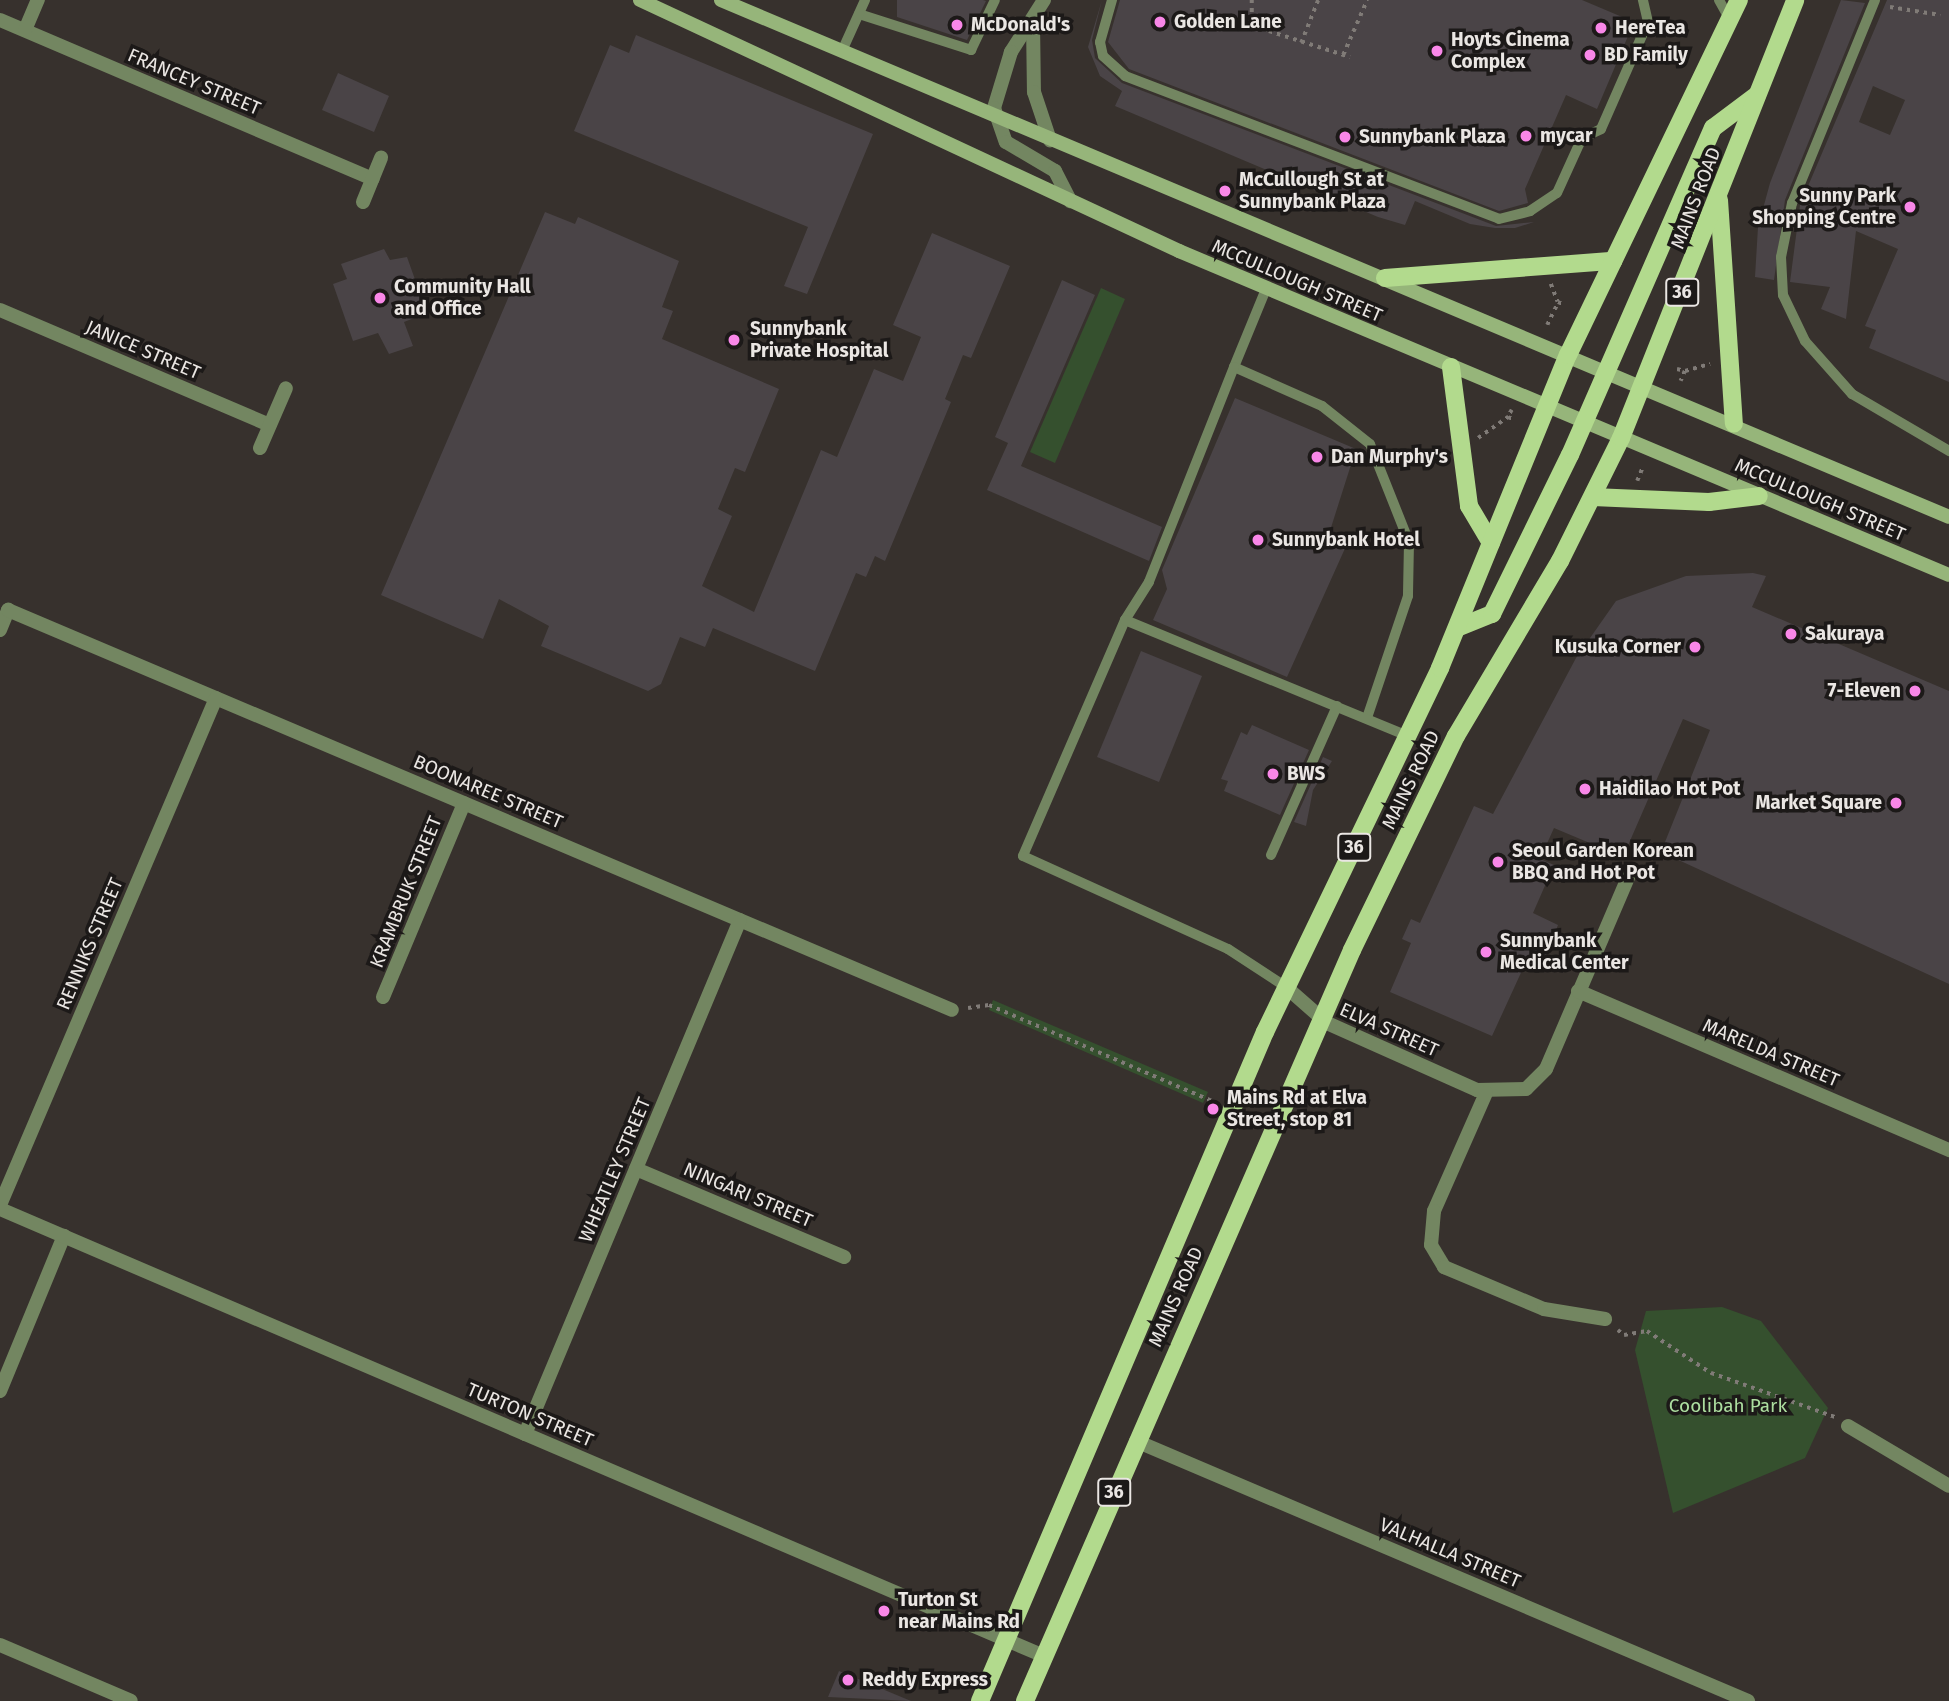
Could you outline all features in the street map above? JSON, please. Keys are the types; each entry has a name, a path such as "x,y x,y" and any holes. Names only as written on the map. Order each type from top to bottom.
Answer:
{"main road":[{"name":"MCCULLOUGH STREET","path":"640,0 1070,201 1266,289 1949,575"},
{"name":"MCCULLOUGH STREET","path":"721,0 995,117 1644,386 1949,517"},
{"name":"MAINS ROAD","path":"979,1701 1286,988 1457,628 1545,406 1739,0"},
{"name":"MAINS ROAD","path":"1025,1701 1320,1018 1456,736 1593,497 1621,438 1644,386 1795,0"},
{"path":"1457,628 1492,614 1584,422 1713,128 1757,95"},
{"path":"1719,197 1734,424"},
{"path":"1385,278 1613,261"},
{"path":"1451,367 1469,506 1490,543"},
{"path":"1593,497 1709,502 1759,496"}],"street":[{"path":"25,30 38,0"},
{"path":"1044,0 998,81 995,117 1011,147 1055,171 1070,201"},
{"name":"FRANCEY STREET","path":"0,20 373,179"},
{"path":"1033,23 1034,92 1050,140"},
{"path":"363,202 381,158"},
{"name":"JANICE STREET","path":"0,310 270,425"},
{"path":"260,448 286,388"},
{"name":"BOONAREE STREET","path":"0,629 8,610 952,1010"},
{"name":"RENNIKS STREET","path":"0,1207 216,698"},
{"name":"KRAMBRUK STREET","path":"383,997 464,803"},
{"path":"1605,1319 1544,1309 1444,1267 1431,1245 1434,1211 1486,1093 1534,1084 1628,878"},
{"name":"WHEATLEY STREET","path":"525,1434 740,920"},
{"name":"ELVA STREET","path":"1286,988 1320,1018 1486,1093"},
{"name":"MARELDA STREET","path":"1578,992 1949,1150"},
{"name":"NINGARI STREET","path":"636,1169 844,1257"},
{"name":"TURTON STREET","path":"0,1207 1044,1656"},
{"path":"0,1391 64,1236"},
{"path":"1848,1426 1949,1486"},
{"name":"VALHALLA STREET","path":"1136,1441 1748,1701"},
{"path":"0,1645 131,1701"}],"lane":[{"path":"842,51 865,0"},
{"path":"859,13 971,50 995,0"},
{"path":"1112,0 1100,42 1103,56 1125,76 1468,212 1499,219 1530,211 1556,193 1582,138 1601,129 1648,22 1643,0"},
{"path":"1719,0 1730,20"},
{"path":"1874,2 1792,203 1781,257 1783,295 1805,341 1852,394 1949,451"},
{"path":"1266,289 1149,582 1125,620 1023,856 1237,954 1286,988"},
{"path":"1234,367 1321,406 1370,444 1409,542 1408,596 1367,718"},
{"path":"1125,620 1408,736"},
{"path":"1271,855 1337,706"}],"path":[{"path":"1252,0 1252,18 1301,43 1350,57"},
{"path":"1301,43 1318,0"},
{"path":"1343,55 1367,0"},
{"path":"1874,2 1940,15"},
{"path":"1550,282 1558,302 1565,305"},
{"path":"1547,325 1558,302"},
{"path":"1677,369 1685,371 1718,362"},
{"path":"1681,381 1685,371"},
{"path":"1473,441 1508,417 1513,407"},
{"path":"1508,417 1515,420"},
{"path":"1637,483 1644,464"},
{"path":"952,1010 989,1005 1214,1102"},
{"path":"1605,1319 1625,1335 1647,1331 1662,1338 1711,1373 1755,1393 1821,1408 1848,1426"}],"green space":[{"path":"1101,288 1125,299 1055,463 1030,452"},
{"path":"993,1000 1208,1092 1203,1103 989,1010"},
{"name":"Coolibah Park","path":"1722,1307 1761,1321 1828,1408 1805,1458 1673,1513 1635,1350 1646,1311"}],"building":[{"name":"McDonald's","path":"897,0 986,1 967,40 897,17"},
{"path":"1102,0 1092,40 1095,58 1122,83 1496,226 1534,222 1515,228 1470,224 1415,201 1405,225 1378,217 1115,106 1122,91 1100,76 1088,47"},
{"name":"Sunnybank Plaza","path":"1120,0 1582,0 1634,22 1597,109 1566,95 1525,189 1528,203 1499,211 1129,69 1108,42"},
{"path":"1841,0 1865,3 1785,200 1774,280 1755,277 1758,227 1770,183"},
{"path":"1887,0 1949,0 1949,382 1869,348 1876,330 1865,326 1898,249 1856,231 1846,319 1821,309 1830,287 1790,282 1800,205","holes":["1873,86 1905,100 1890,135 1859,122"]},
{"path":"636,35 873,134 807,294 784,286 808,227 574,131 610,45 629,53"},
{"path":"338,73 389,96 374,132 322,110"},
{"path":"545,212 575,224 578,217 679,261 662,307 673,311 662,339 779,389 745,472 735,468 718,509 732,516 702,586 754,612 821,450 837,457 874,369 903,381 921,337 893,325 932,233 1010,266 971,358 963,355 945,399 951,402 885,561 875,556 866,577 856,573 815,671 713,628 705,647 680,637 661,684 648,691 541,646 549,626 499,599 483,639 381,595"},
{"name":"Community Hall and Office","path":"384,249 390,260 407,257 427,313 404,322 413,346 389,354 378,333 353,341 333,284 347,279 341,264"},
{"path":"1062,280 1095,295 1021,466 1162,527 1149,561 987,490 1008,443 995,437"},
{"name":"Sunnybank Hotel","path":"1235,398 1356,449 1328,537 1347,544 1287,677 1153,620 1167,589 1162,570"},
{"path":"1753,573 1766,576 1752,607 1949,691 1949,984 1661,852 1710,730 1683,719 1623,857 1554,828 1540,859 1554,865 1533,913 1558,925 1540,971 1525,964 1492,1036 1390,992 1411,943 1402,939 1411,919 1420,923 1474,806 1493,814 1576,658 1616,601 1686,576"},
{"path":"1141,651 1202,676 1159,782 1097,757"},
{"name":"BWS","path":"1252,725 1309,750 1280,815 1224,791 1228,781 1221,779 1241,732 1247,735"},
{"path":"1323,757 1332,761 1313,790 1306,826 1294,822"},
{"name":"Reddy Express","path":"839,1671 911,1701 828,1697"}],"place":[{"name":"Golden Lane","path":"1160,22"},
{"name":"McDonald's","path":"957,25"},
{"name":"HereTea","path":"1601,28"},
{"name":"Hoyts Cinema Complex","path":"1437,51"},
{"name":"BD Family","path":"1590,55"},
{"name":"mycar","path":"1526,136"},
{"name":"Sunnybank Plaza","path":"1345,137"},
{"name":"McCullough St at Sunnybank Plaza","path":"1225,191"},
{"name":"Sunny Park Shopping Centre","path":"1910,207"},
{"name":"Community Hall and Office","path":"380,298"},
{"name":"Sunnybank Private Hospital","path":"734,340"},
{"name":"Dan Murphy's","path":"1317,457"},
{"name":"Sunnybank Hotel","path":"1258,540"},
{"name":"Sakuraya","path":"1791,634"},
{"name":"Kusuka Corner","path":"1695,647"},
{"name":"7-Eleven","path":"1915,691"},
{"name":"BWS","path":"1273,774"},
{"name":"Haidilao Hot Pot","path":"1585,789"},
{"name":"Market Square","path":"1896,803"},
{"name":"Seoul Garden Korean BBQ and Hot Pot","path":"1498,862"},
{"name":"Sunnybank Medical Center","path":"1486,952"},
{"name":"Mains Rd at Elva Street, stop 81","path":"1213,1109"},
{"name":"Turton St near Mains Rd","path":"884,1611"},
{"name":"Reddy Express","path":"848,1680"}]}
